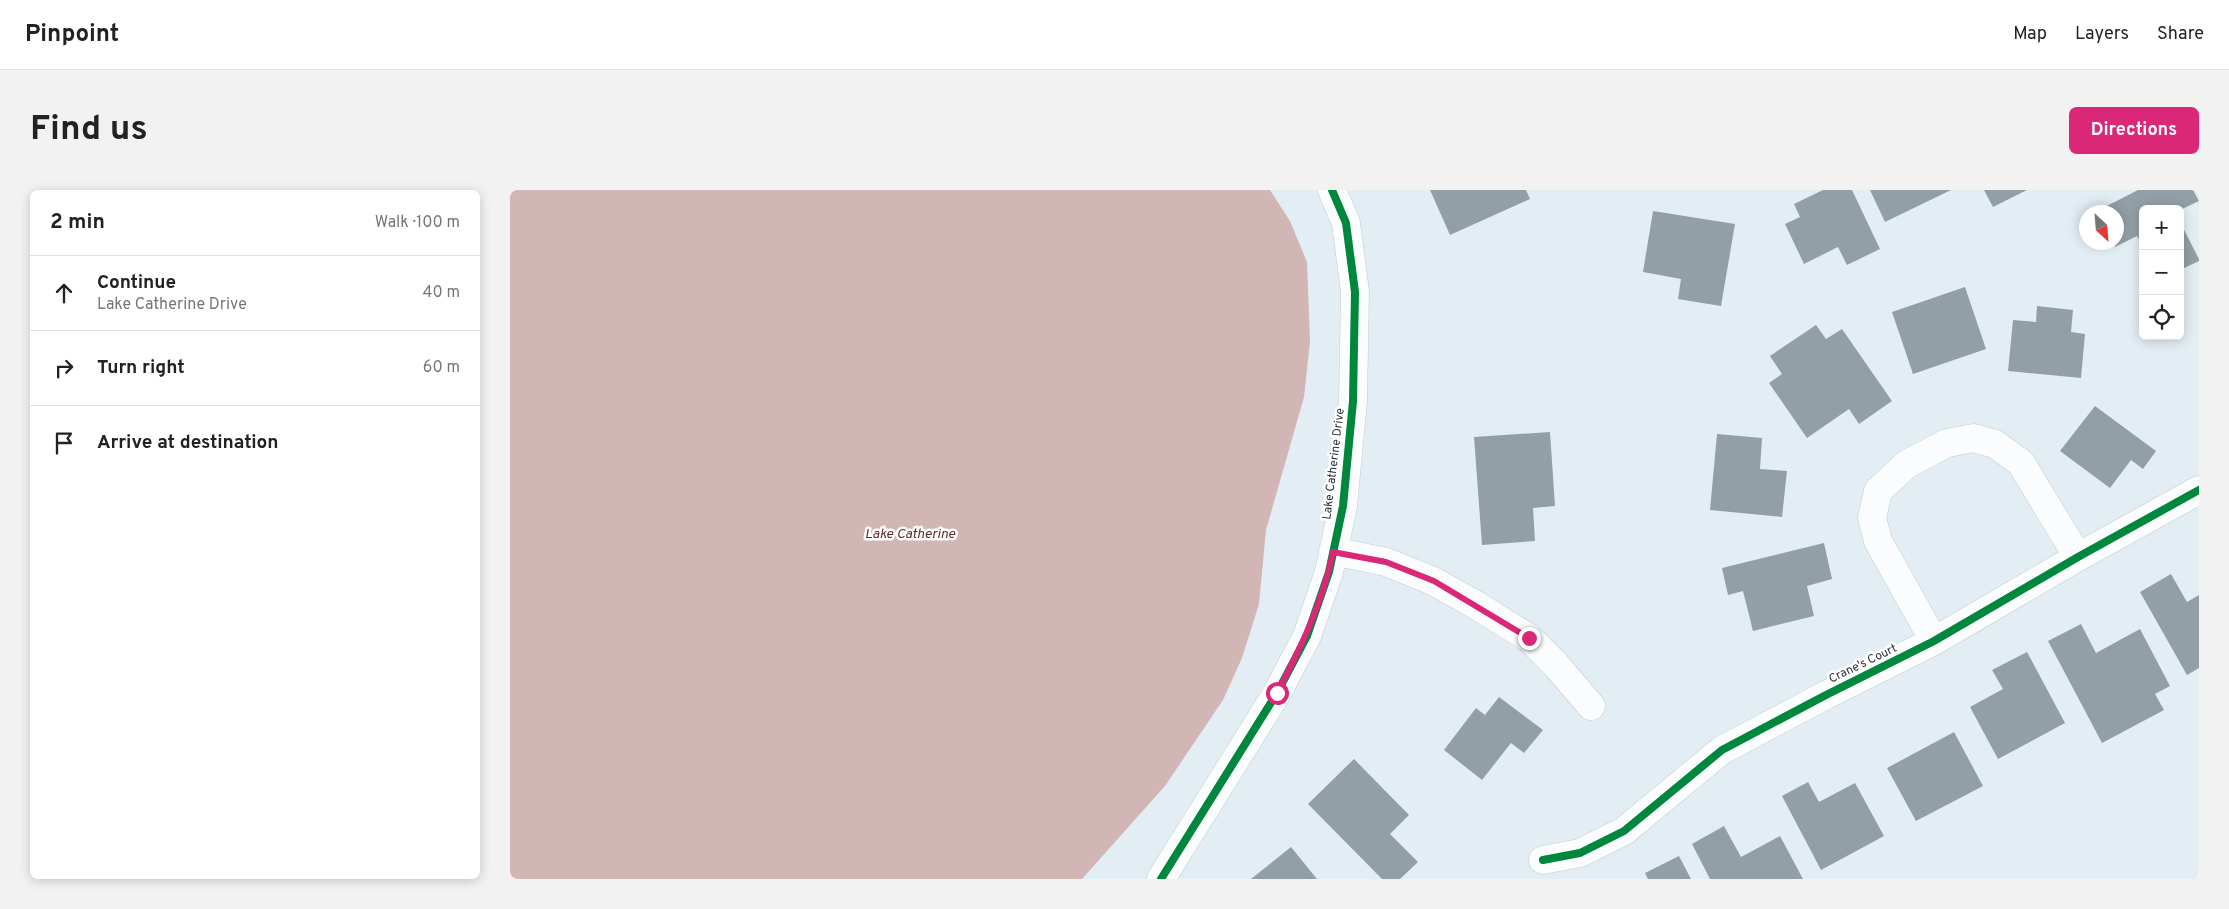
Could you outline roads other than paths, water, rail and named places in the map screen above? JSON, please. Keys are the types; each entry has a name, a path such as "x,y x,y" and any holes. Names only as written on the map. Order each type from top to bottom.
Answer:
{"street":[{"name":"Lake Catherine Drive","path":"1161,879 1277,693 1307,636 1329,572 1343,506 1353,401 1355,292 1346,223 1332,190"},
{"path":"1934,641 1878,541 1872,518 1878,491 1907,464 1947,443 1974,438 1995,444 2021,463 2078,557"},
{"name":"Crane's Court","path":"1543,860 1580,853 1624,830 1722,750 1934,641 2078,557 2199,490"},
{"path":"1333,552 1386,562 1434,581 1476,605 1529,638 1556,665 1591,706"}],"water":[{"name":"Lake Catherine","path":"510,190 1270,190 1290,221 1307,262 1310,342 1304,397 1266,530 1259,604 1242,658 1223,700 1165,786 1082,879 510,879"}]}
